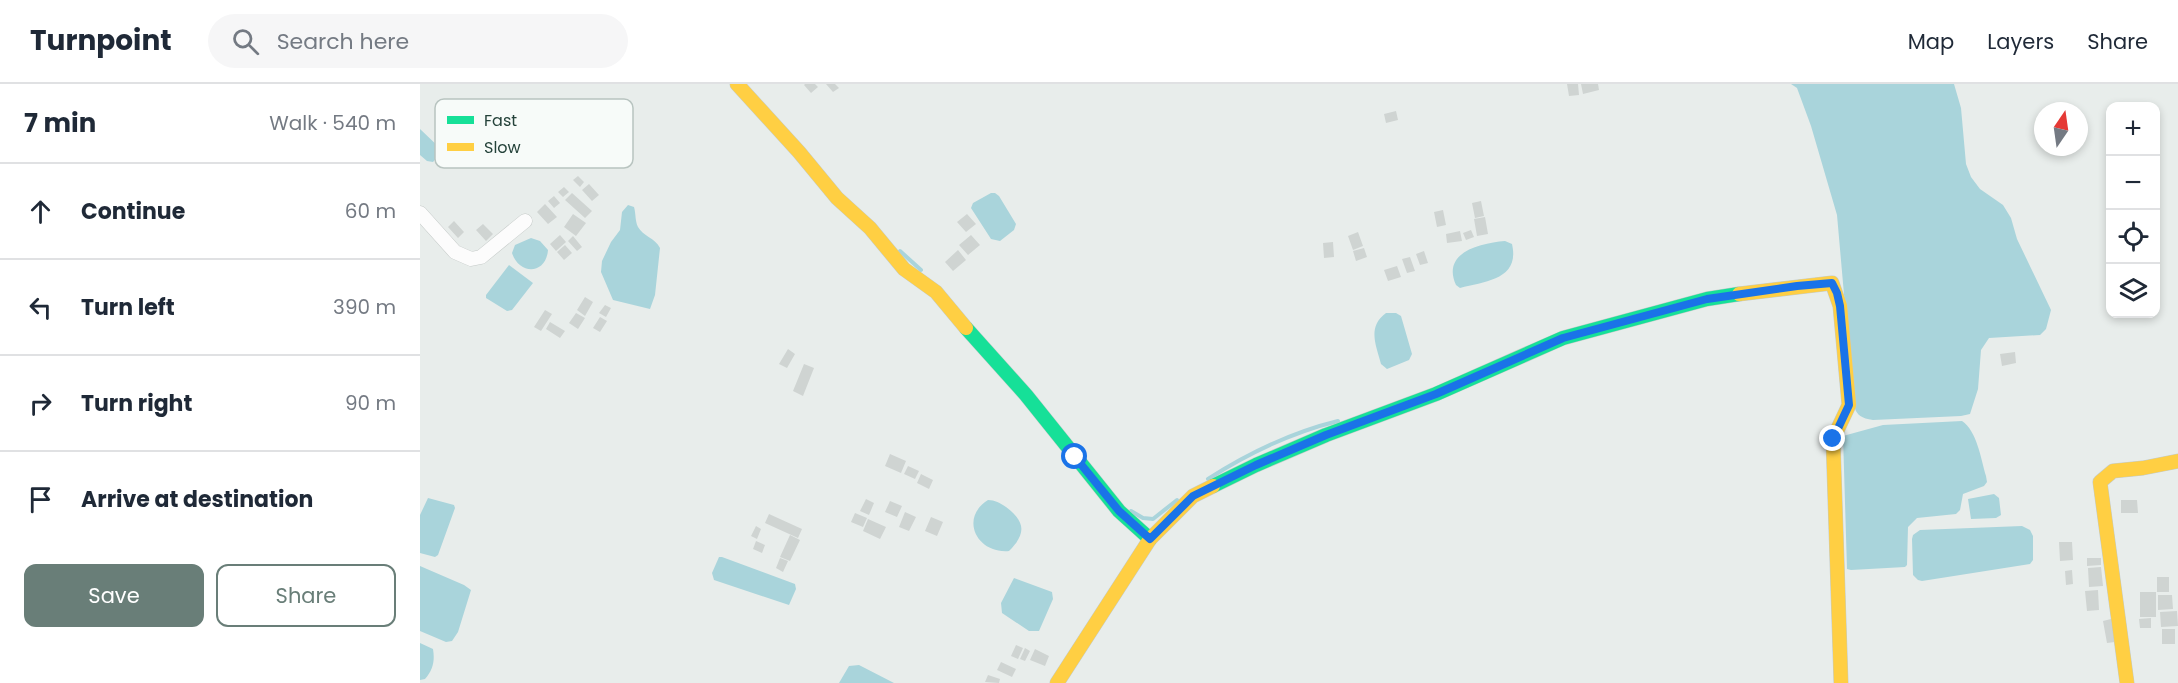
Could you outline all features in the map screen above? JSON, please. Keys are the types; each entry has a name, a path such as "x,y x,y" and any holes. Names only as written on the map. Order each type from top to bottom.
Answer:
{"street":[{"path":"737,84 800,152 837,198 870,228 904,270 936,292 984,350 1026,395 1119,511 1150,539"},
{"path":"420,213 455,252 471,259 481,257 525,221"},
{"path":"1057,683 1150,539 1193,496 1256,465 1326,435 1436,394 1563,338 1707,299 1832,283 1840,306 1849,405 1833,439 1841,683"},
{"path":"2127,683 2111,578 2100,482 2113,471 2178,461"}],"water":[{"path":"1791,84 1954,84 1961,108 1966,164 1971,177 1980,189 2003,205 2011,218 2017,239 2051,310 2046,329 2040,335 1989,338 1981,350 1978,389 1970,414 1873,420 1857,413 1853,398 1837,215 1811,126 1797,88"},
{"path":"420,129 435,143 435,160 433,162 427,161 420,155"},
{"path":"991,193 999,196 1016,224 1014,230 1000,241 991,239 971,208 973,203"},
{"path":"628,205 634,207 636,222 640,230 660,248 655,295 650,309 613,300 601,272 602,261 620,230 622,212"},
{"path":"531,238 540,241 548,250 543,264 532,269 520,265 512,253 515,245"},
{"path":"1505,241 1512,244 1513,256 1511,265 1506,271 1481,283 1460,288 1456,285 1453,274 1454,264 1459,257 1475,247"},
{"path":"509,265 533,283 512,310 507,311 486,298 486,295"},
{"path":"1386,313 1396,313 1401,316 1412,354 1409,360 1387,369 1381,364 1374,337 1380,318"},
{"path":"1962,421 1971,431 1978,446 1987,482 1984,486 1963,494 1960,510 1956,514 1917,518 1908,527 1907,565 1905,567 1847,569 1843,436 1883,425"},
{"path":"1994,494 1999,498 2001,515 1996,518 1971,519 1968,499"},
{"path":"428,498 454,505 455,508 438,555 435,557 420,553 420,515"},
{"path":"988,500 997,502 1013,512 1020,523 1021,534 1009,551 988,547 976,533 973,525 975,516 979,507"},
{"path":"2022,526 2030,530 2033,536 2033,560 2030,564 1922,581 1913,575 1912,539 1913,535 1920,530"},
{"path":"719,557 795,584 796,589 789,605 714,580 712,573"},
{"path":"420,566 471,590 458,632 452,641 446,642 420,631"},
{"path":"1014,578 1052,592 1053,599 1039,631 1029,631 1002,613 1001,603"},
{"path":"420,643 433,649 434,657 430,672 425,679 420,680"},
{"path":"859,665 894,683 839,683 849,666"}],"building":[{"path":"805,84 815,84 818,87 811,93"},
{"path":"826,84 835,84 839,88 833,92"},
{"path":"1567,84 1578,84 1579,95 1569,96"},
{"path":"1581,84 1598,84 1599,90 1583,94"},
{"path":"1396,111 1398,120 1386,123 1384,114"},
{"path":"578,176 584,182 580,187 573,180"},
{"path":"589,184 599,195 592,201 582,190"},
{"path":"564,187 569,192 563,197 558,192"},
{"path":"572,193 592,211 585,218 565,200"},
{"path":"554,196 560,203 554,208 548,201"},
{"path":"1481,201 1484,216 1475,218 1472,203"},
{"path":"545,204 557,217 548,224 537,212"},
{"path":"1443,210 1446,225 1437,227 1434,212"},
{"path":"573,214 586,223 576,236 564,227"},
{"path":"967,214 976,224 966,232 957,222"},
{"path":"1485,217 1488,234 1477,236 1474,219"},
{"path":"454,221 464,232 458,238 448,227"},
{"path":"483,224 493,234 486,241 476,230"},
{"path":"1471,230 1474,237 1466,240 1463,233"},
{"path":"1460,231 1462,241 1447,243 1446,234"},
{"path":"1358,232 1363,246 1353,250 1348,236"},
{"path":"560,235 566,242 556,251 550,244"},
{"path":"971,235 980,245 968,255 959,245"},
{"path":"573,236 582,247 577,251 568,241"},
{"path":"1333,242 1334,257 1324,258 1323,243"},
{"path":"565,245 572,253 564,260 557,252"},
{"path":"1364,248 1367,257 1356,261 1353,251"},
{"path":"958,250 966,260 953,271 945,262"},
{"path":"1424,251 1428,263 1420,265 1416,254"},
{"path":"1410,257 1415,271 1407,273 1402,259"},
{"path":"1397,266 1401,277 1388,281 1384,270"},
{"path":"585,297 593,302 585,316 577,310"},
{"path":"605,305 611,308 606,317 599,313"},
{"path":"545,310 552,314 541,331 534,327"},
{"path":"576,313 585,318 578,329 569,323"},
{"path":"600,317 607,321 600,332 593,328"},
{"path":"550,322 565,331 560,338 546,329"},
{"path":"788,349 795,354 787,368 779,364"},
{"path":"2015,352 2016,363 2002,366 2000,354"},
{"path":"804,364 814,368 803,396 793,391"},
{"path":"890,454 906,461 901,473 885,466"},
{"path":"908,466 919,471 915,479 904,474"},
{"path":"921,474 933,480 929,489 917,483"},
{"path":"866,499 874,503 869,515 860,511"},
{"path":"2121,500 2137,500 2138,513 2121,513"},
{"path":"890,501 902,506 897,517 885,512"},
{"path":"905,512 916,517 909,531 899,527"},
{"path":"855,513 867,518 863,527 851,522"},
{"path":"769,514 802,529 798,538 765,523"},
{"path":"931,517 943,522 937,536 925,531"},
{"path":"868,519 886,527 880,539 863,531"},
{"path":"756,526 761,529 757,539 751,536"},
{"path":"790,535 800,540 790,561 780,557"},
{"path":"756,541 765,545 762,553 753,549"},
{"path":"2059,542 2072,542 2073,560 2060,561"},
{"path":"780,558 788,561 783,572 776,568"},
{"path":"2087,558 2101,558 2101,565 2087,566"},
{"path":"2101,567 2103,586 2089,587 2088,568"},
{"path":"2072,570 2073,584 2066,585 2065,571"},
{"path":"2157,577 2169,577 2169,592 2157,592"},
{"path":"2098,590 2099,610 2087,611 2085,591"},
{"path":"2140,592 2156,592 2156,617 2140,617"},
{"path":"2158,595 2172,595 2173,609 2158,610"},
{"path":"2177,611 2178,626 2161,627 2160,612"},
{"path":"2151,618 2151,628 2140,628 2139,619"},
{"path":"2111,619 2115,642 2107,643 2103,621"},
{"path":"2162,629 2175,629 2175,644 2162,644"},
{"path":"1016,645 1023,648 1018,659 1011,656"},
{"path":"1025,648 1030,651 1025,661 1020,659"},
{"path":"1035,649 1049,656 1045,666 1030,660"},
{"path":"1001,662 1016,669 1012,677 997,670"},
{"path":"988,675 1000,679 999,683 985,682"}],"waterway":[{"path":"900,251 921,270"},
{"path":"1208,479 1271,445 1304,431 1338,421"},
{"path":"1131,511 1143,518 1153,519 1177,500"}],"traffic: fast":[{"path":"1213,486 1326,435 1436,394 1563,338 1707,299 1739,294"},
{"path":"966,328 1026,395 1119,511 1150,539"}],"traffic: slow":[{"path":"737,84 837,198 870,228 904,269 936,292 966,328"},
{"path":"1739,294 1832,283 1840,306 1849,405 1833,439 1841,683"},
{"path":"2127,683 2100,482 2113,471 2178,461"},
{"path":"1057,683 1150,539 1193,496 1213,486"}],"route":[{"path":"1075,457 1119,511 1150,539 1193,496 1256,465 1326,435 1436,394 1563,338 1707,299 1832,283 1840,306 1849,405 1833,439"}]}
